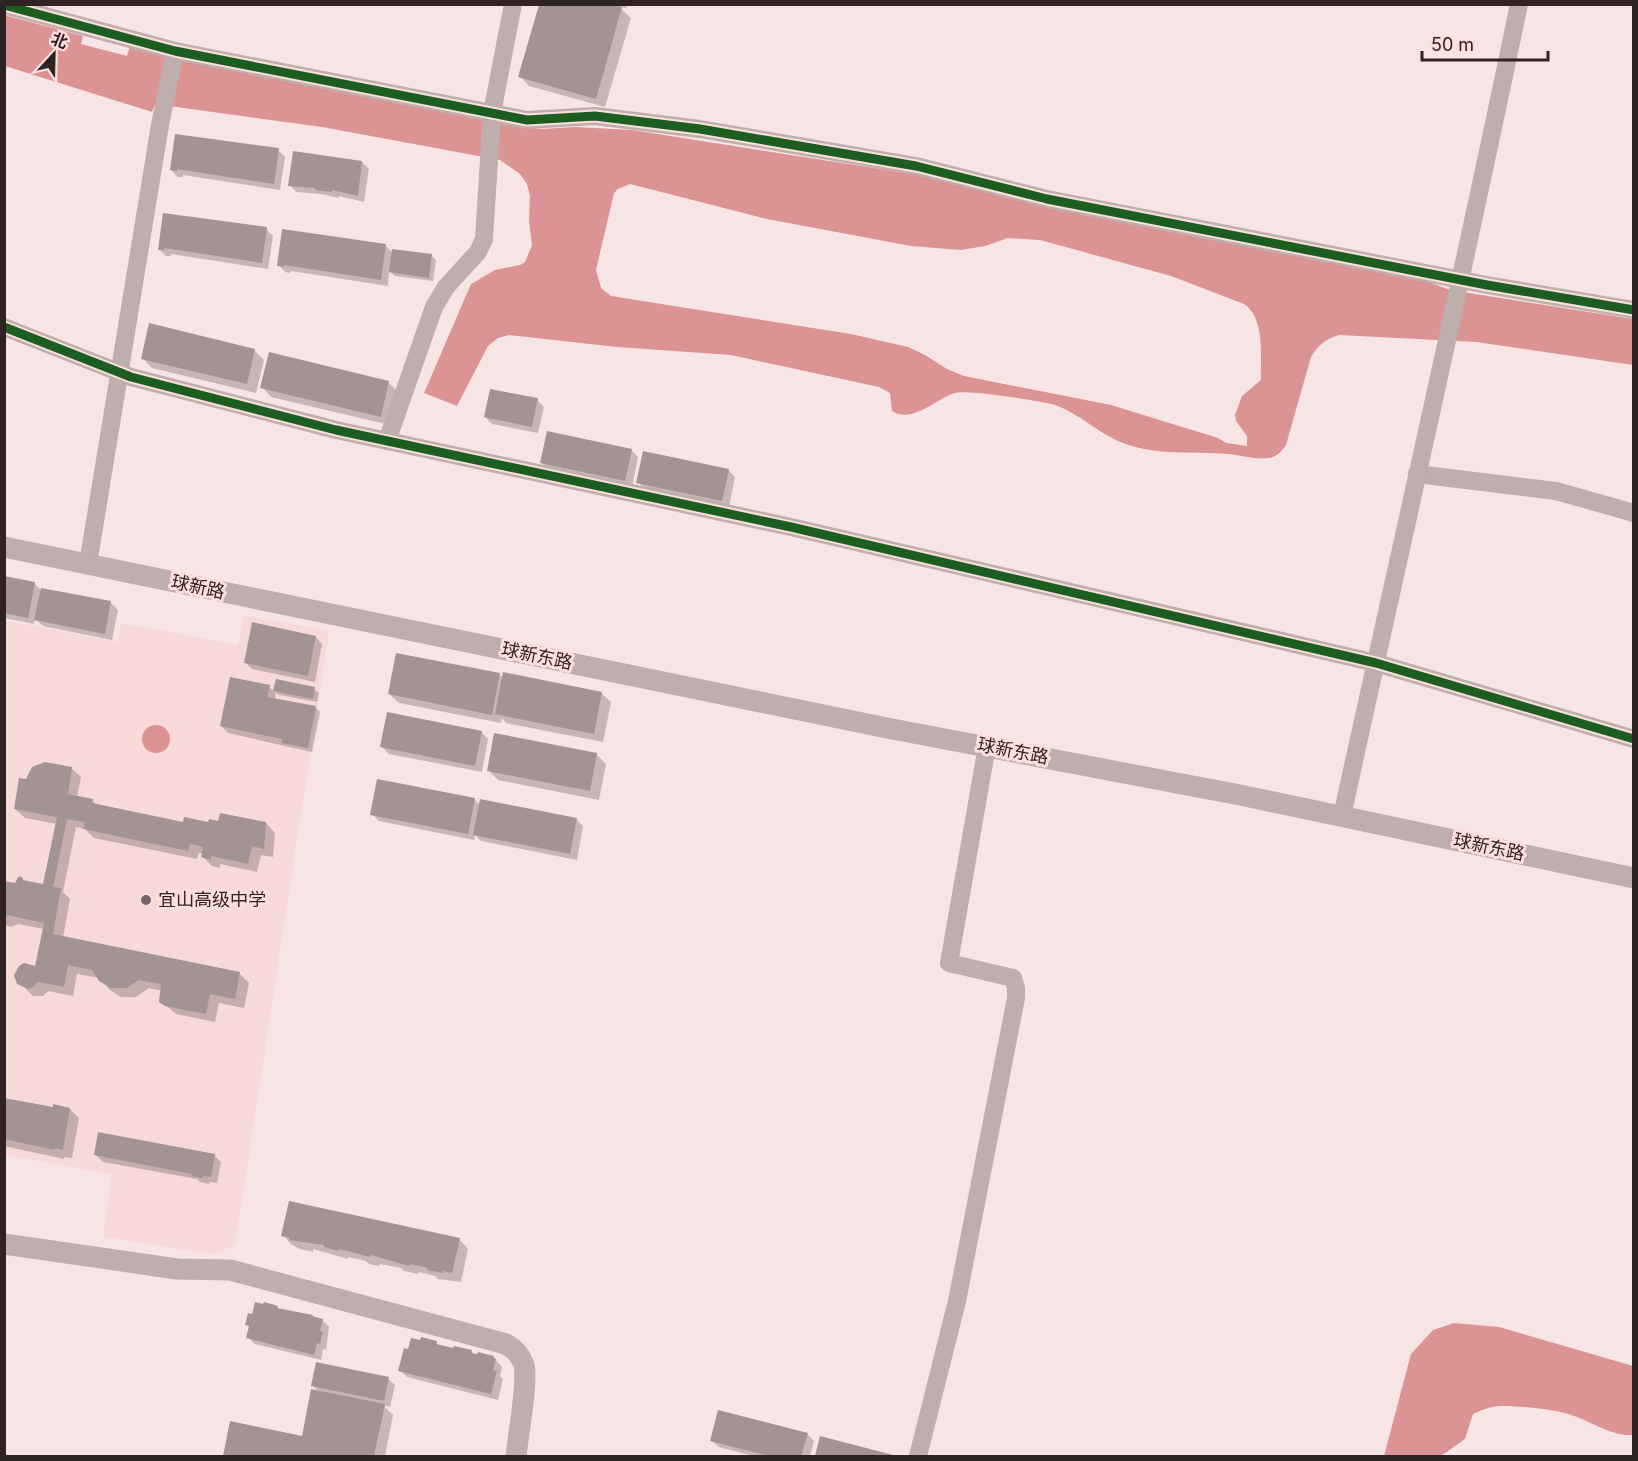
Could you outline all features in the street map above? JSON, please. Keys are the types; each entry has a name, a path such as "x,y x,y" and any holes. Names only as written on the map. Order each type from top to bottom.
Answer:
{"street":[{"path":"387,441 434,307 446,287 474,258 482,246 485,232 492,116 513,4"},
{"path":"1342,816 1519,4"},
{"path":"4,5 175,53 492,116 527,120 595,116 700,129 916,166 1047,199 1460,283 1487,285 1634,310"},
{"path":"88,564 160,125 175,53"},
{"path":"4,327 120,373 336,430 791,527 1376,663 1634,738"},
{"path":"1417,474 1556,492 1634,513"},
{"name":"球新路","path":"4,547 392,627"},
{"name":"球新东路","path":"392,627 887,728 1342,816 1634,878"},
{"path":"918,1456 957,1301 1016,998 1013,978 949,963 987,746"},
{"path":"4,1244 177,1269 230,1270 506,1344 512,1347 521,1358 525,1372 516,1456"}],"shaded area":[{"path":"4,15 83,36 81,44 127,56 130,46 507,125 541,129 576,127 632,130 938,178 1426,281 1450,290 1633,319 1633,365 1476,342 1339,335 1323,343 1311,357 1286,445 1277,455 1264,458 1148,450 1114,439 1073,413 1055,405 1020,398 955,393 908,415 892,411 890,393 879,387 731,355 617,347 509,335 498,338 488,346 457,406 424,393 471,284 495,270 525,262 532,245 529,221 530,196 527,184 520,174 500,160 322,127 155,104 152,112 5,66","holes":["630,184 767,219 911,246 961,250 985,246 1008,238 1040,240 1171,276 1244,304 1256,319 1261,350 1261,380 1242,396 1235,415 1236,421 1247,436 1247,446 1226,443 1218,438 1111,405 964,376 908,347 851,334 611,296 601,288 596,270 614,193"]},
{"name":"宜山高级中学","path":"244,615 329,631 235,1246 213,1254 103,1237 112,1174 5,1155 4,620 117,642 121,623 238,645"},
{"path":"156,725 166,729 170,739 166,749 156,753 146,749 142,739 146,729"},
{"path":"1454,1323 1499,1327 1633,1366 1633,1435 1609,1431 1555,1411 1497,1406 1473,1414 1465,1439 1441,1456 1384,1456 1411,1354 1433,1330"}],"building":[{"path":"539,5 622,7 596,99 518,77"},
{"path":"175,134 279,148 274,184 177,169 177,171 170,170"},
{"path":"293,151 362,161 358,196 332,190 332,192 288,186"},
{"path":"163,213 267,227 262,263 165,248 158,250"},
{"path":"282,229 386,244 381,280 284,265 284,267 277,266"},
{"path":"392,249 432,254 429,278 389,272"},
{"path":"149,323 255,349 247,384 141,359"},
{"path":"269,352 389,381 381,417 260,388"},
{"path":"490,389 538,398 532,427 484,417"},
{"path":"547,431 632,449 625,481 540,463"},
{"path":"643,451 729,469 722,501 636,483"},
{"path":"4,576 35,582 28,618 4,613"},
{"path":"41,588 111,601 105,634 34,620"},
{"path":"252,622 316,636 308,676 244,663"},
{"path":"396,653 500,673 492,715 388,694"},
{"path":"503,672 602,692 594,734 495,714"},
{"path":"230,677 270,685 267,697 316,706 308,748 282,743 282,739 220,726"},
{"path":"276,679 315,687 313,699 273,691"},
{"path":"387,712 482,731 475,766 380,747"},
{"path":"494,733 597,753 590,791 487,771"},
{"path":"45,762 72,767 68,794 93,799 92,803 183,822 184,817 208,822 209,819 218,821 220,813 266,822 264,849 252,846 248,864 211,856 211,860 201,857 203,847 190,844 188,851 83,829 85,822 67,819 53,887 61,888 53,934 240,972 235,999 210,994 206,1014 165,1006 159,1002 161,984 139,980 126,988 111,988 99,981 92,970 68,965 64,987 38,982 28,989 17,984 14,975 19,966 24,963 35,966 44,923 8,915 4,918 4,881 15,883 19,876 23,880 43,884 57,817 14,809 19,778 26,779 32,767"},
{"path":"377,779 475,798 468,834 370,815"},
{"path":"480,799 577,818 570,854 473,835"},
{"path":"4,1098 70,1108 63,1150 4,1139"},
{"path":"98,1132 215,1154 211,1177 191,1176 192,1174 94,1155"},
{"path":"289,1201 460,1238 452,1273 427,1270 428,1268 410,1264 409,1266 371,1255 370,1257 339,1249 339,1251 324,1247 324,1245 289,1240 290,1238 281,1236"},
{"path":"255,1302 263,1304 264,1302 278,1306 277,1308 323,1319 320,1344 317,1343 314,1355 246,1338 249,1326 245,1325 248,1313 252,1314"},
{"path":"421,1337 437,1341 436,1344 494,1356 496,1359 493,1370 497,1371 491,1394 398,1371 404,1348 408,1349 411,1338 420,1340"},
{"path":"316,1362 389,1377 384,1401 311,1386"},
{"path":"311,1389 385,1404 374,1456 223,1456 230,1421 302,1436"},
{"path":"718,1410 808,1433 801,1456 769,1456 710,1441"},
{"path":"820,1436 897,1456 815,1456"}],"cycle path":[{"path":"4,5 175,51 527,120 595,116 700,129 916,166 1047,199 1487,285 1634,310"},
{"path":"4,327 131,377 336,430 791,527 1376,663 1634,739"}],"place":[{"name":"宜山高级中学","path":"146,900"}]}
